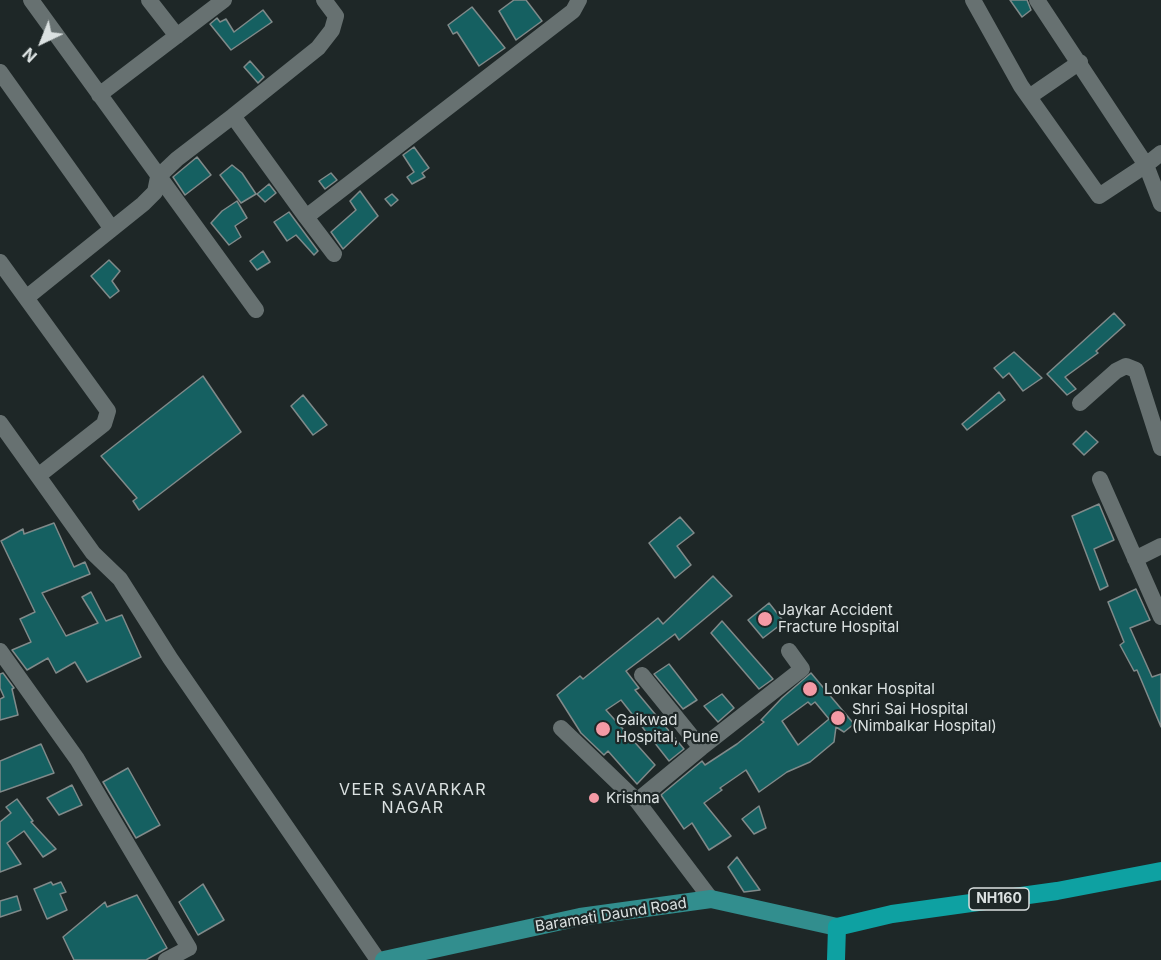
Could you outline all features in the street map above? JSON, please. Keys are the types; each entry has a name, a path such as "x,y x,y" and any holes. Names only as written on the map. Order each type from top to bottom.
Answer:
{"highway":[{"name":"NH160","path":"837,927 892,914 1057,891 1161,871"},
{"path":"836,960 837,927"}],"main road":[{"name":"Baramati Daund Road","path":"384,960 580,917 711,899 837,927"}],"street":[{"path":"31,0 256,310"},
{"path":"149,0 177,36"},
{"path":"99,95 224,0"},
{"path":"26,298 155,192 158,177 177,159 318,48 332,30 336,16 324,0"},
{"path":"306,216 573,11 579,0"},
{"path":"973,0 1029,97 1099,196 1161,153"},
{"path":"1037,0 1146,165 1161,204"},
{"path":"1029,97 1080,63"},
{"path":"0,72 112,229"},
{"path":"233,116 334,254"},
{"path":"0,262 108,411 104,424 38,476"},
{"path":"1080,403 1116,371 1126,366 1136,370 1161,448"},
{"path":"0,423 93,553 120,579 170,658 378,960"},
{"path":"1100,479 1161,617"},
{"path":"1135,558 1161,546"},
{"path":"0,651 77,759 189,948 166,960"},
{"path":"637,801 802,669 789,651"},
{"path":"642,675 701,748"},
{"path":"561,728 637,801 711,899"}],"building":[{"path":"514,0 526,0 542,21 516,40 499,11"},
{"path":"1010,0 1027,0 1031,10 1022,17"},
{"path":"472,7 505,48 479,66 457,32 453,34 448,25"},
{"path":"263,10 272,22 231,50 210,24 217,18 220,22 226,19 234,32"},
{"path":"250,61 264,77 258,83 244,67"},
{"path":"414,147 429,168 422,173 425,177 412,184 407,177 414,172 403,155"},
{"path":"197,157 211,175 185,195 173,177"},
{"path":"232,165 242,173 256,194 241,203 220,175"},
{"path":"331,173 337,180 325,189 319,181"},
{"path":"269,184 276,193 265,202 257,194"},
{"path":"360,191 378,216 343,249 331,232 356,210 350,201"},
{"path":"392,194 398,200 391,206 385,199"},
{"path":"237,201 247,218 235,226 241,237 229,245 211,223 222,211"},
{"path":"289,212 318,251 314,255 296,235 287,241 274,222"},
{"path":"263,251 270,262 257,270 250,261"},
{"path":"109,260 120,271 112,281 119,291 110,298 91,276"},
{"path":"1114,313 1125,325 1096,351 1098,353 1065,377 1076,389 1067,395 1047,374"},
{"path":"1014,352 1042,378 1023,391 1009,373 1003,378 994,368"},
{"path":"203,376 241,432 139,510 133,501 137,498 101,456"},
{"path":"999,392 1005,400 967,430 962,424"},
{"path":"303,395 327,425 313,435 291,406"},
{"path":"1086,431 1098,442 1084,455 1073,444"},
{"path":"1099,504 1114,540 1094,549 1108,586 1100,590 1072,516"},
{"path":"680,517 694,533 677,546 691,565 675,578 649,543"},
{"path":"54,523 74,567 85,562 90,574 42,593 66,636 98,623 82,597 91,592 106,621 122,615 141,657 87,682 75,662 56,673 48,658 27,670 12,650 31,642 20,619 35,612 1,541 23,529 24,534"},
{"path":"713,576 732,596 679,640 675,634 626,671 639,688 635,690 684,749 669,761 621,700 606,710 655,765 637,784 608,751 604,755 581,733 557,695 580,676 583,679 658,618 663,624"},
{"path":"1136,589 1150,620 1130,628 1152,677 1161,674 1161,727 1137,670 1134,671 1120,645 1124,642 1108,602"},
{"path":"769,603 784,622 763,638 748,620"},
{"path":"722,621 773,679 759,689 711,633"},
{"path":"669,664 697,700 683,709 654,674"},
{"path":"3,673 14,688 12,689 18,715 0,720 0,699 4,697 0,688 0,674"},
{"path":"811,673 854,724 844,732 836,727 834,742 810,762 787,772 759,792 746,770 720,788 722,790 704,803 731,836 709,850 692,823 684,829 661,795 702,761 705,765 737,744 764,722 761,720","holes":["808,702 811,705 815,702 829,719 798,745 782,721"]},
{"path":"722,694 734,708 718,722 704,706"},
{"path":"41,744 54,773 0,792 0,761"},
{"path":"128,768 160,825 136,838 103,782"},
{"path":"72,785 82,805 59,815 47,798"},
{"path":"17,799 33,821 31,822 56,849 43,857 24,831 7,843 21,864 0,872 0,822 11,813 6,807"},
{"path":"759,806 766,828 754,834 742,819"},
{"path":"737,857 760,890 744,892 728,867"},
{"path":"51,882 53,885 61,882 66,892 60,894 67,910 47,919 34,889"},
{"path":"203,884 224,920 198,935 179,902"},
{"path":"137,895 167,948 146,960 74,960 63,937 105,902 107,907"},
{"path":"17,896 21,910 0,917 0,901"}],"place":[{"name":"Jaykar Accident Fracture Hospital","path":"765,619"},
{"name":"Lonkar Hospital","path":"810,689"},
{"name":"Shri Sai Hospital (Nimbalkar Hospital)","path":"838,718"},
{"name":"Gaikwad Hospital, Pune","path":"603,729"},
{"name":"Krishna","path":"594,798"}],"district":[{"name":"VEER SAVARKAR NAGAR","path":"413,799"}]}
